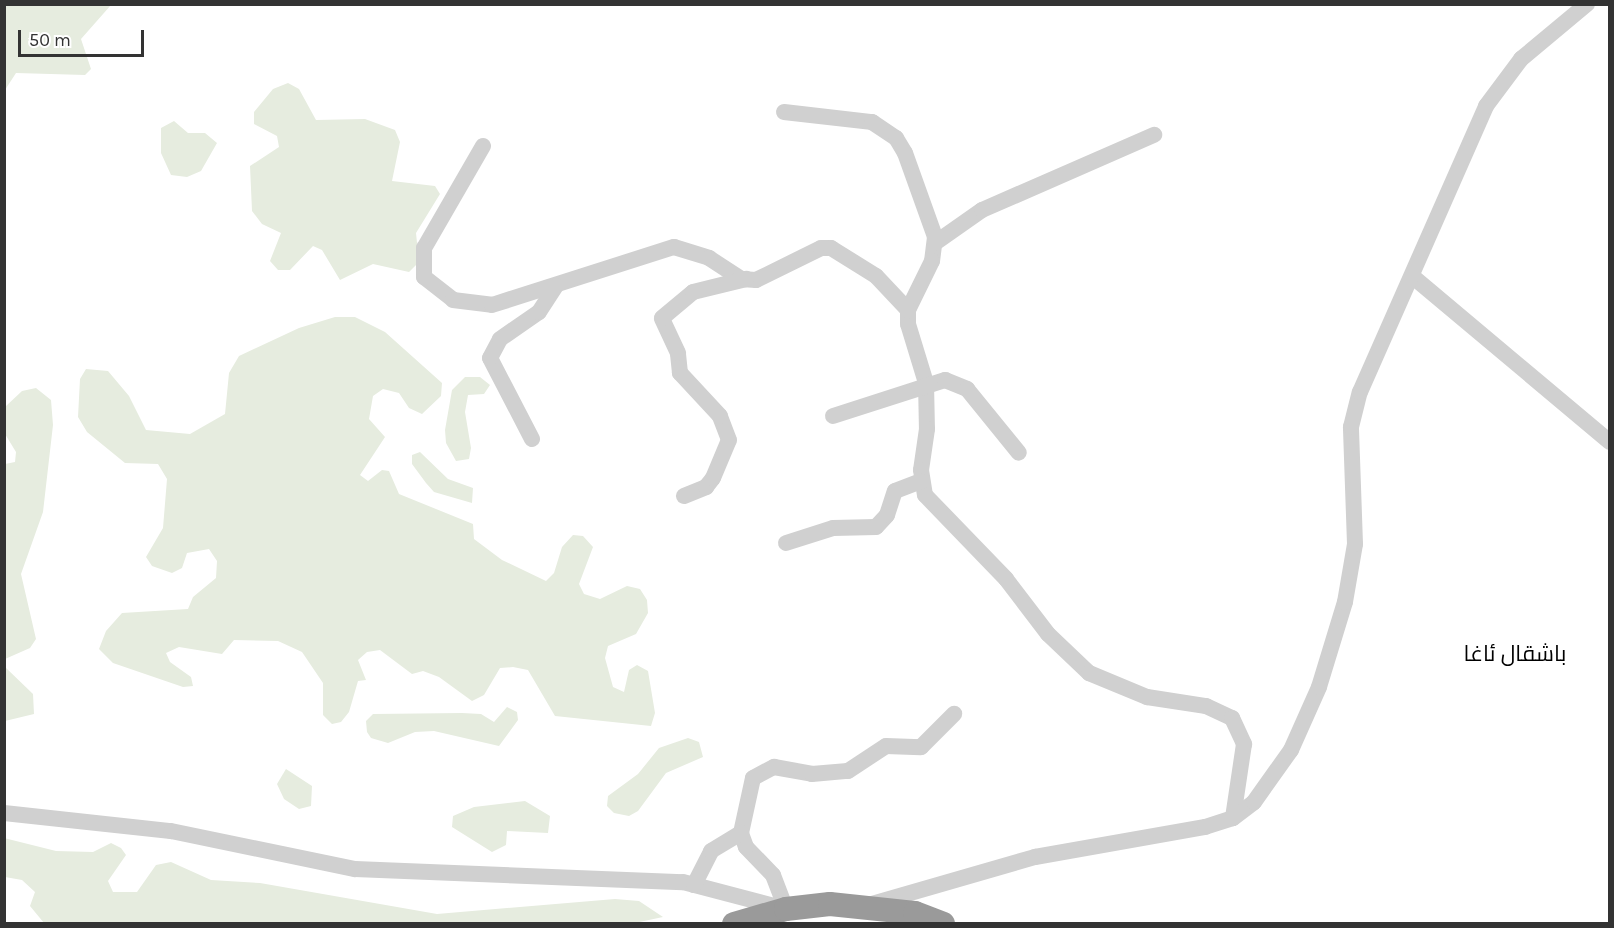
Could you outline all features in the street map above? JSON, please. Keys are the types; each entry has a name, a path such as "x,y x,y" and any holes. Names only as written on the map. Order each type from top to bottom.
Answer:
{"highway":[{"path":"734,924 786,909 867,906 943,924"}],"street":[{"path":"867,906 1035,857 1233,818 1254,802 1291,750 1319,687 1345,602 1356,544 1351,427 1360,392 1486,106 1521,59 1587,4"},
{"path":"784,112 844,117 884,127 905,153 935,243 932,261 909,309 908,324 926,383 921,481 938,512 989,560 1048,634 1089,674 1147,698 1206,706 1232,717 1244,744 1233,818"},
{"path":"935,243 982,210 1154,135"},
{"path":"483,146 446,213 427,236 424,277 436,291 473,306 518,299 674,247 709,258 746,279"},
{"path":"684,496 706,487 713,478 729,440 720,416 680,373 678,353 662,318 693,292 746,279 770,276 820,248 831,248 876,276 909,309"},
{"path":"1412,276 1610,442"},
{"path":"532,439 490,358 500,339 539,312 556,286"},
{"path":"833,416 926,383 945,380 967,389 1019,453"},
{"path":"786,543 833,528 879,525 895,491 921,481"},
{"path":"786,909 773,875 746,847 741,833 746,794 760,771 774,767 829,775 848,771 886,746 921,747 954,714"},
{"path":"4,813 181,832 355,868 638,878 694,885 786,909"},
{"path":"694,885 711,851 741,833"}],"shaded area":[{"path":"5,4 111,5 81,39 91,69 85,75 16,73 5,90"},
{"path":"288,83 299,89 316,120 365,119 395,130 400,142 392,181 435,186 440,194 416,233 419,262 409,272 373,264 340,280 322,250 313,246 290,270 278,270 270,261 281,233 262,224 252,211 250,166 279,147 277,136 254,124 254,112 273,89"},
{"path":"174,121 188,133 205,133 217,143 201,171 187,177 171,175 161,153 161,128"},
{"path":"335,317 355,317 385,332 442,383 441,396 422,414 409,408 399,393 383,389 373,396 369,419 385,437 360,475 368,481 382,470 389,471 399,494 473,524 474,539 502,560 546,581 554,573 562,547 573,535 583,536 593,547 579,584 584,594 600,599 627,586 640,589 647,600 648,613 636,634 608,646 605,658 613,687 624,692 629,670 637,665 648,671 655,713 651,726 555,716 528,670 513,667 500,668 484,695 472,701 439,677 423,671 412,674 380,650 367,652 358,660 366,680 358,681 349,712 341,722 332,724 323,715 323,683 302,652 278,641 234,640 222,654 179,647 166,653 170,662 191,677 193,686 183,687 113,663 99,649 106,631 122,613 188,609 193,597 216,578 217,561 209,549 187,553 182,568 172,573 152,566 146,557 163,528 167,479 158,464 125,463 87,432 78,417 80,379 86,369 108,371 129,396 146,430 190,434 225,414 229,373 239,356 299,328"},
{"path":"465,377 480,377 490,385 484,394 468,395 465,412 471,448 469,459 456,461 446,443 445,430 452,390"},
{"path":"36,388 51,400 53,425 43,512 21,574 36,639 30,648 5,659 5,464 15,462 16,452 5,434 5,407 22,391"},
{"path":"420,452 448,479 473,488 472,503 434,492 412,464 412,455"},
{"path":"4,666 33,694 34,714 5,721"},
{"path":"507,707 517,712 518,720 499,746 434,731 415,732 388,743 371,738 367,732 366,721 373,714 481,714 494,722"},
{"path":"688,738 699,742 703,757 666,773 638,811 629,816 614,813 607,806 608,796 638,774 659,748"},
{"path":"286,769 312,786 311,806 299,809 284,799 277,784"},
{"path":"525,801 550,816 548,833 507,831 506,845 492,852 452,827 453,816 474,807"},
{"path":"4,838 56,851 93,852 111,843 121,848 126,855 108,881 113,892 137,892 156,865 171,862 211,880 260,883 437,914 615,899 639,901 663,917 630,924 44,923 30,906 35,892 22,880 5,877"}],"district":[{"name":"باشقال ئاغا","path":"1515,655"}]}
